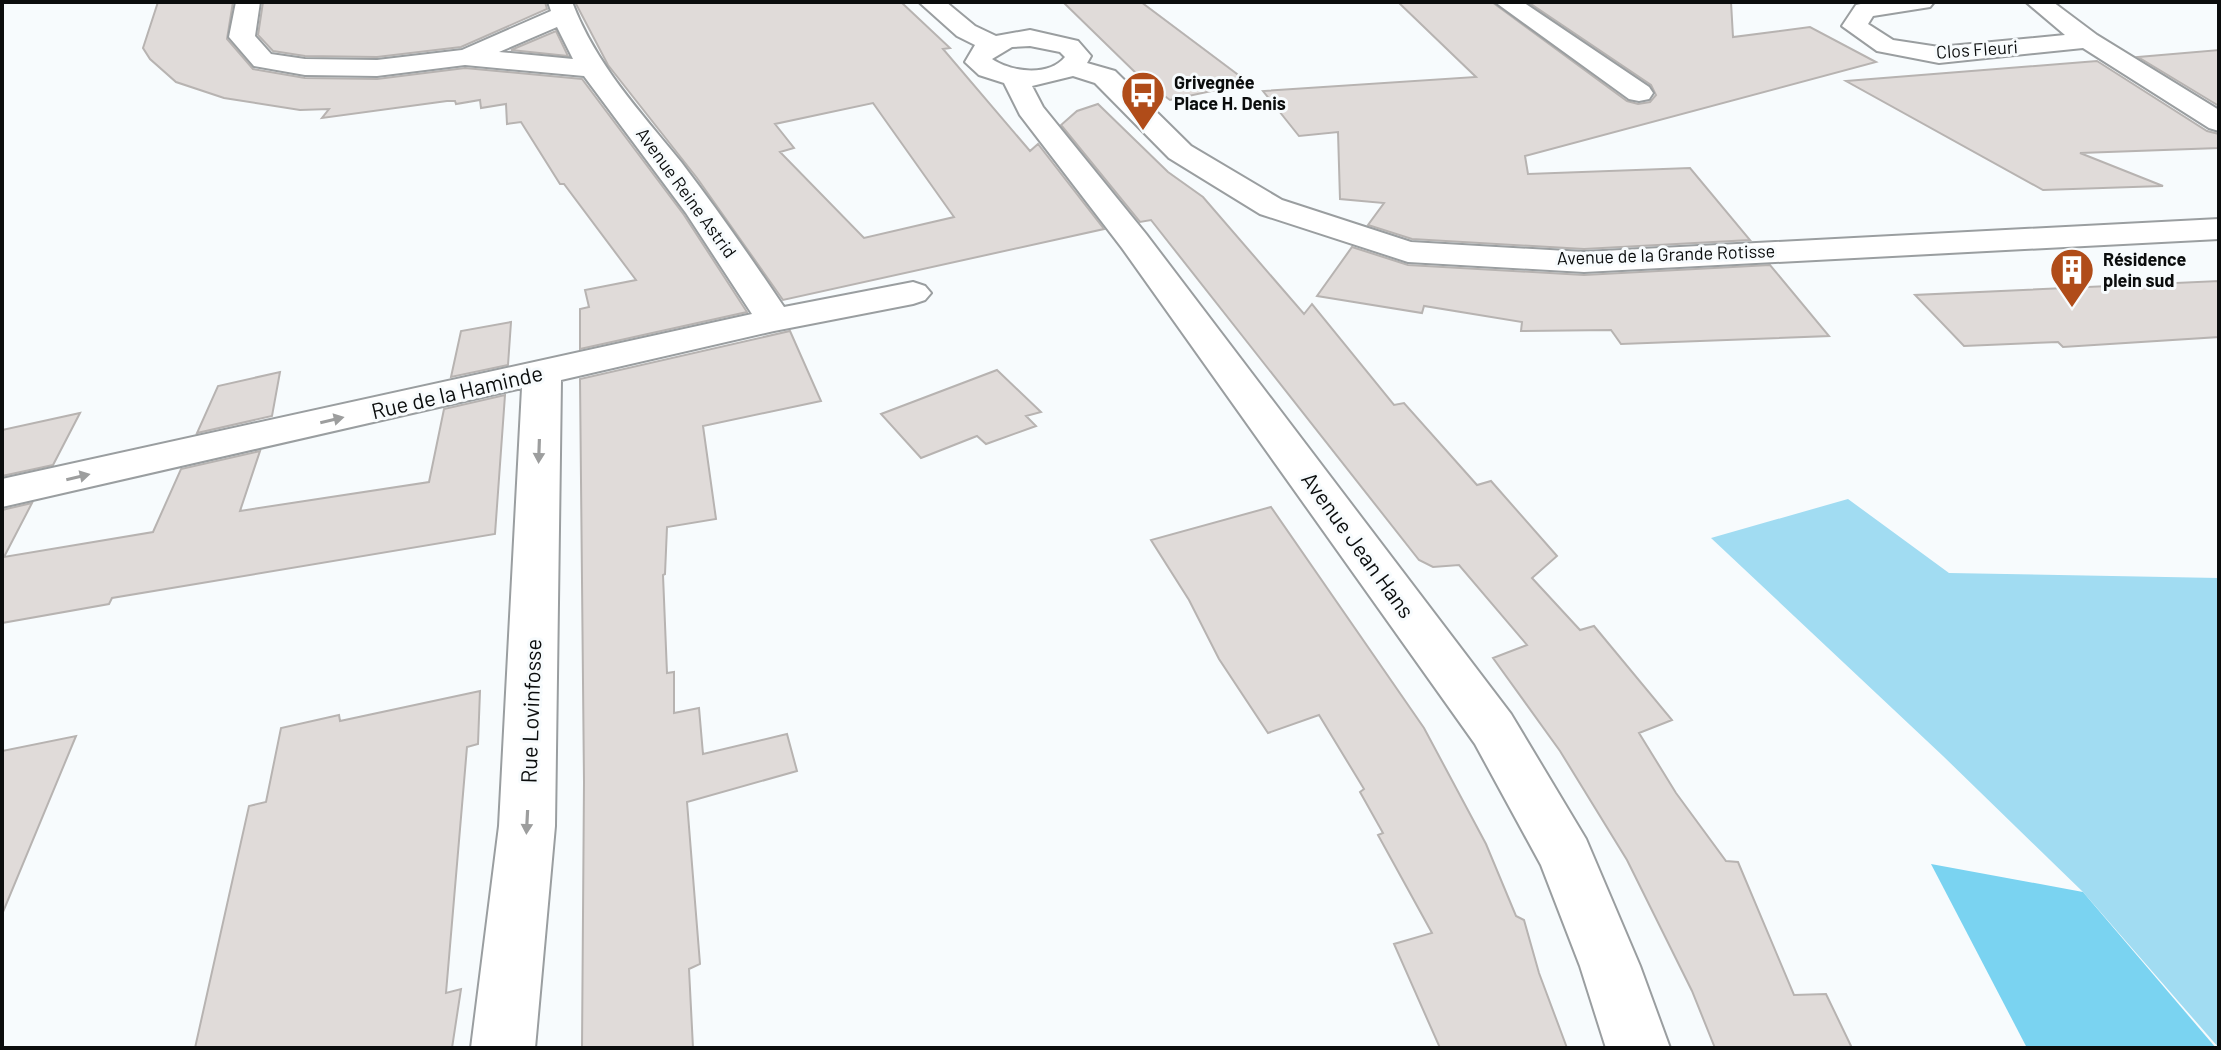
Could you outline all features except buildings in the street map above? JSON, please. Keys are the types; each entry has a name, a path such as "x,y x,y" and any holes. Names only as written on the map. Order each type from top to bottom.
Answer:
{"street":[{"name":"Avenue Reine Astrid","path":"248,2 242,37 263,60 305,67 377,68 465,57 594,69"},
{"path":"931,2 1004,61 1037,78 1071,67 1078,56 1045,28 1018,39 1004,61"},
{"path":"1507,2 1639,93"},
{"name":"Clos Fleuri","path":"1922,2 1865,10 1854,26 1886,46 1939,55 2088,40"},
{"path":"2038,2 2088,40 2219,122"},
{"name":"Avenue Reine Astrid","path":"465,57 562,8 594,69 715,229 774,320"},
{"name":"Avenue Jean Hans","path":"1004,61 1030,109 1134,241 1493,729 1566,857 1610,966 1638,1048"},
{"name":"Avenue de la Grande Rotisse","path":"1071,67 1105,77 1180,152 1271,207 1408,252 1584,262 2219,229"},
{"name":"Rue de la Haminde","path":"2,493 774,320 913,293"},
{"name":"Rue Lovinfosse","path":"503,1048 527,826 542,373"}],"shaded area":[{"path":"1848,499 1949,573 2219,578 2219,1048 2083,892 1711,538"},
{"path":"1931,864 2083,892 2216,1048 2027,1048"}],"place":[{"name":"Grivegnée Place H. Denis","path":"1143,132"},
{"name":"Résidence plein sud","path":"2072,309"}]}
